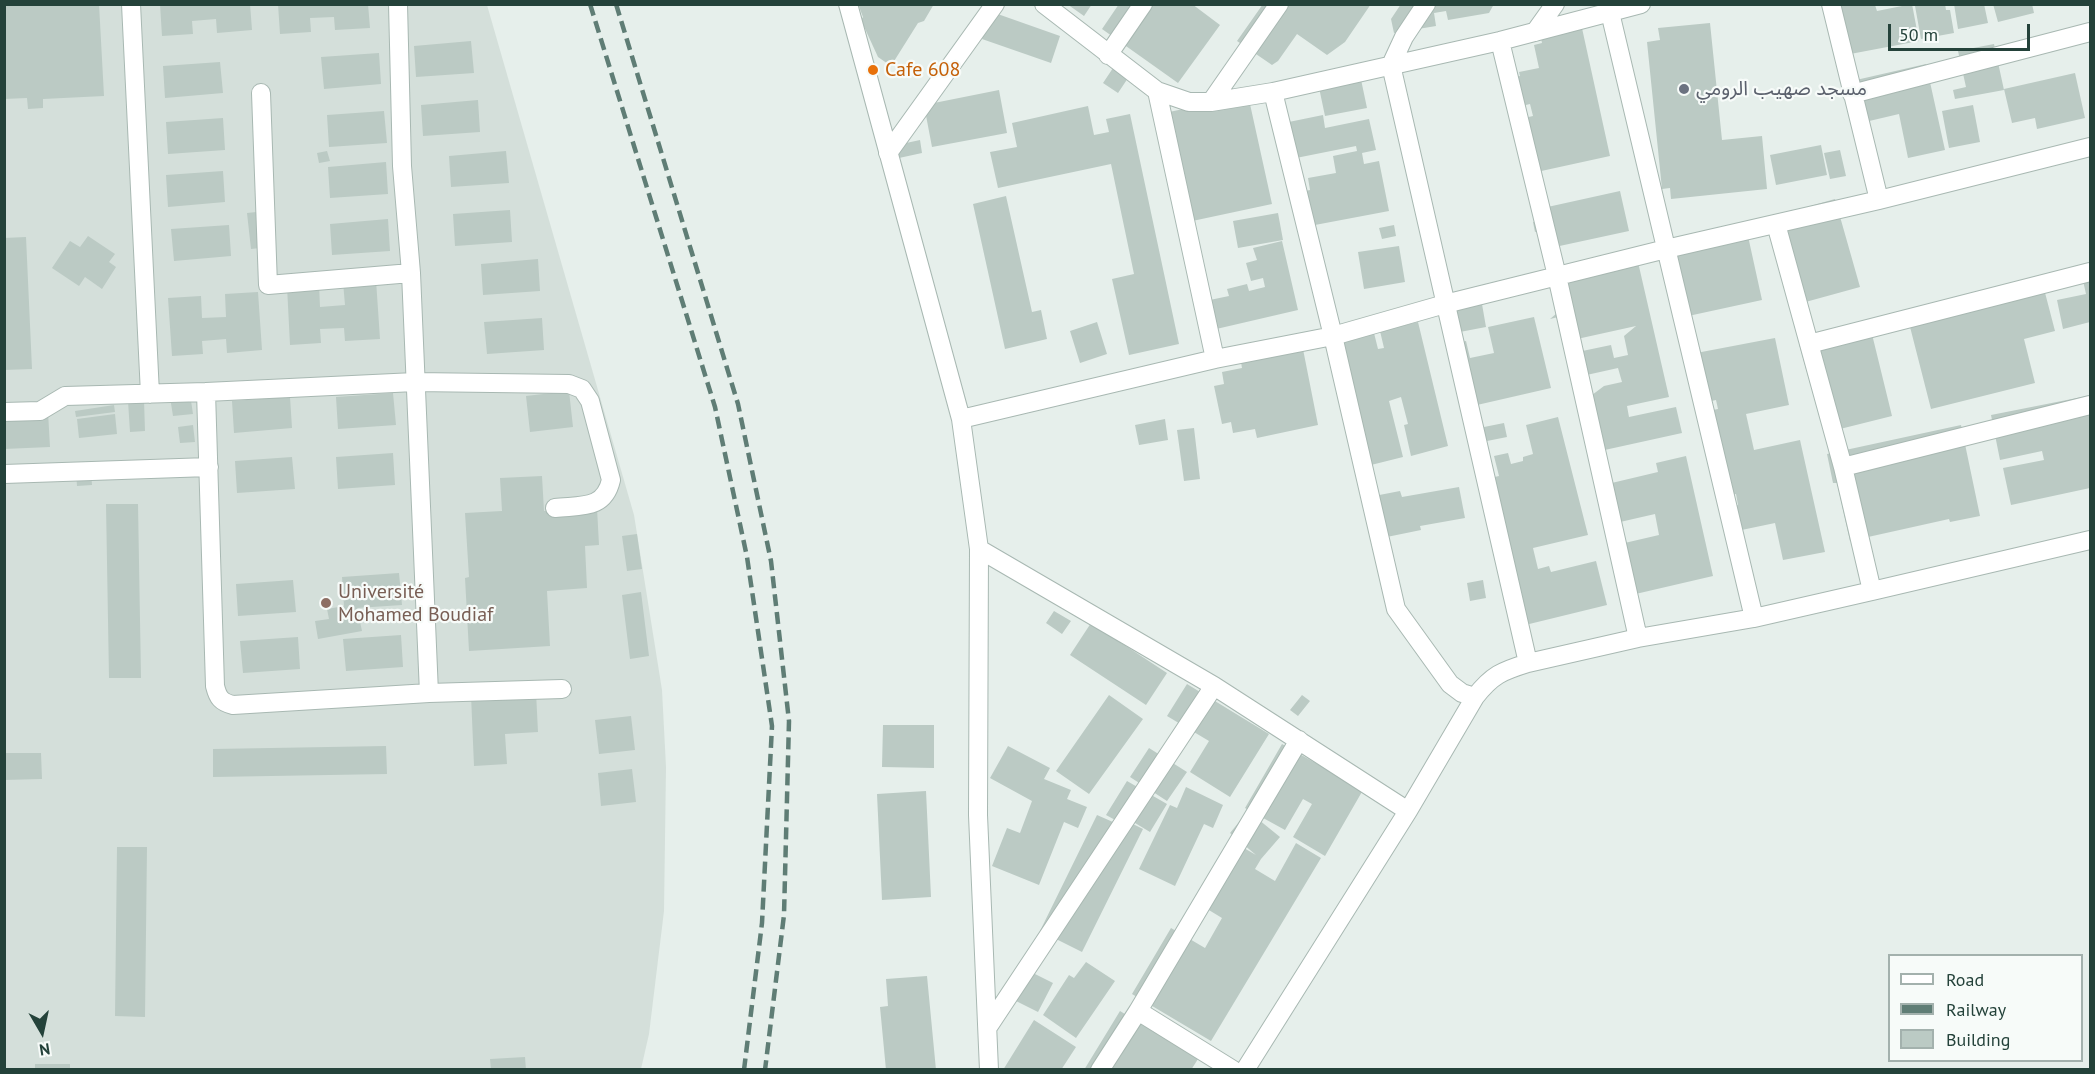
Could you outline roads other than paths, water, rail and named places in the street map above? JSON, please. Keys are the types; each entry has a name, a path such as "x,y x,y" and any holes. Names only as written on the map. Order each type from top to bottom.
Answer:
{"street":[{"path":"131,4 150,394"},
{"path":"398,4 402,166 411,273 429,693"},
{"path":"848,4 961,419 980,549 978,815 989,1070"},
{"path":"888,153 995,4"},
{"path":"1044,4 1157,91 1190,102 1211,102 1274,92 1500,41 1609,8 1641,4"},
{"path":"1108,55 1143,4"},
{"path":"1211,102 1279,4"},
{"path":"1426,4 1404,37 1391,65 1528,663"},
{"path":"1535,32 1555,4"},
{"path":"1831,4 1879,200"},
{"path":"1609,8 1754,618"},
{"path":"1852,93 2091,32"},
{"path":"1500,41 1557,276 1638,638"},
{"path":"1157,91 1215,359"},
{"path":"1274,92 1396,609 1450,684 1462,693 1475,697"},
{"path":"261,93 268,285 411,273"},
{"path":"961,419 1215,359 1333,336 1445,304 1557,276 2091,147"},
{"path":"1776,224 1843,467 1872,591"},
{"path":"1809,344 2091,272"},
{"path":"4,412 40,411 65,396 415,382 569,384 582,389 590,401 611,480 608,491 601,500 591,504 555,508"},
{"path":"206,392 215,686 218,697 223,703 233,705 429,693 562,689"},
{"path":"1843,467 2091,405"},
{"path":"4,474 209,467"},
{"path":"1245,1070 1408,811 1475,697 1488,681 1501,671 1638,638 1754,618 2091,540"},
{"path":"980,549 1214,686 1408,811"},
{"path":"988,1027 1214,686"},
{"path":"1100,1070 1138,1011 1299,740"},
{"path":"1138,1011 1233,1070"}],"railway":[{"path":"590,4 715,407 747,557 772,726 762,923 744,1070"},
{"path":"616,4 738,404 771,561 789,721 784,915 765,1070"}],"place":[{"name":"Cafe 608","path":"873,70"},
{"name":"مسجد صهيب الرومي","path":"1684,89"},
{"name":"Université Mohamed Boudiaf","path":"326,603"}]}
